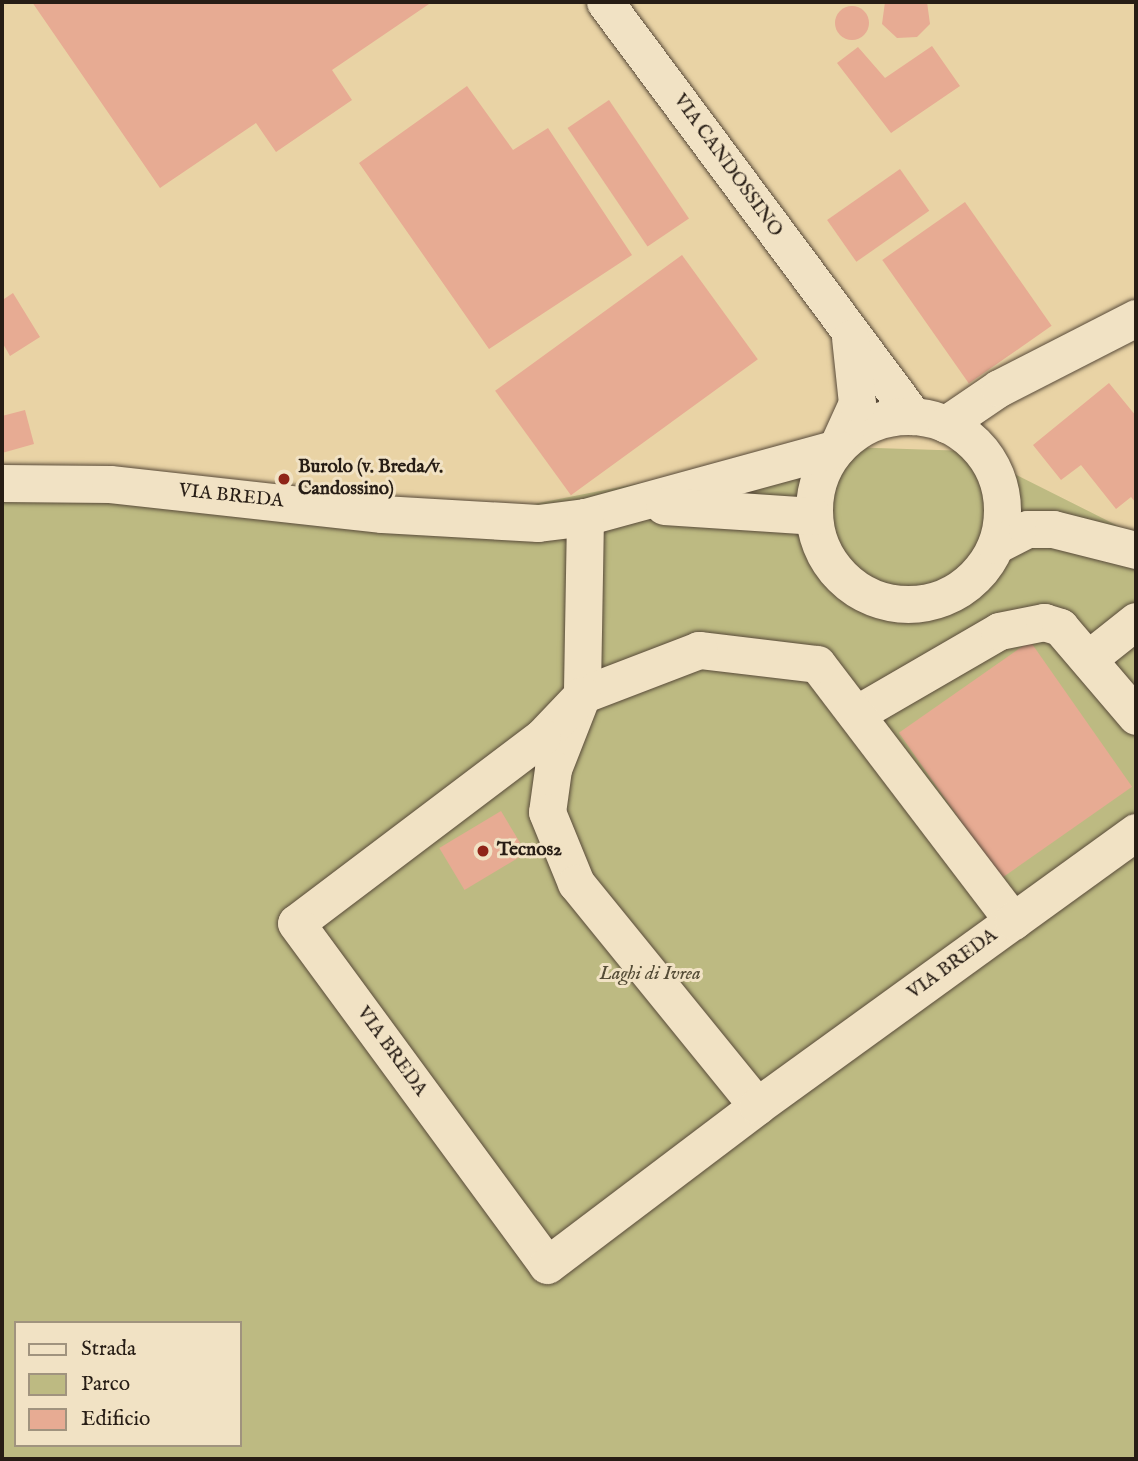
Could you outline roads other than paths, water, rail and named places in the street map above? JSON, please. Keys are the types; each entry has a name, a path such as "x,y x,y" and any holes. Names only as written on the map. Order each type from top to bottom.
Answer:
{"street":[{"name":"VIA CANDOSSINO","path":"612,4 848,331 1053,529"},
{"path":"956,437 999,388 1136,318"},
{"name":"VIA CANDOSSINO","path":"837,448 857,403 858,386 848,331"},
{"path":"874,422 956,437 1002,507 996,545 985,564 957,591 922,603 898,604 863,594 841,577 824,554 813,516 817,482 837,448 874,422"},
{"name":"VIA BREDA","path":"2,483 110,484 483,523 585,517 837,448"},
{"name":"VIA BREDA","path":"628,505 813,516"},
{"path":"585,517 582,695 553,769 547,812 556,841 576,883 757,1106"},
{"path":"996,545 1027,529 1053,529 1136,550"},
{"path":"1088,659 1136,621"},
{"path":"856,715 999,631 1027,623 1060,628 1136,716"},
{"name":"VIA BREDA","path":"1013,921 817,664 699,650 582,695 542,737 296,923 547,1265 757,1106 1013,921 1136,832"}],"place":[{"name":"Burolo (v. Breda/v. Candossino)","path":"284,479"},
{"name":"Tecnos2","path":"483,851"}],"park label":[{"name":"Laghi di Ivrea","path":"650,975"}]}
